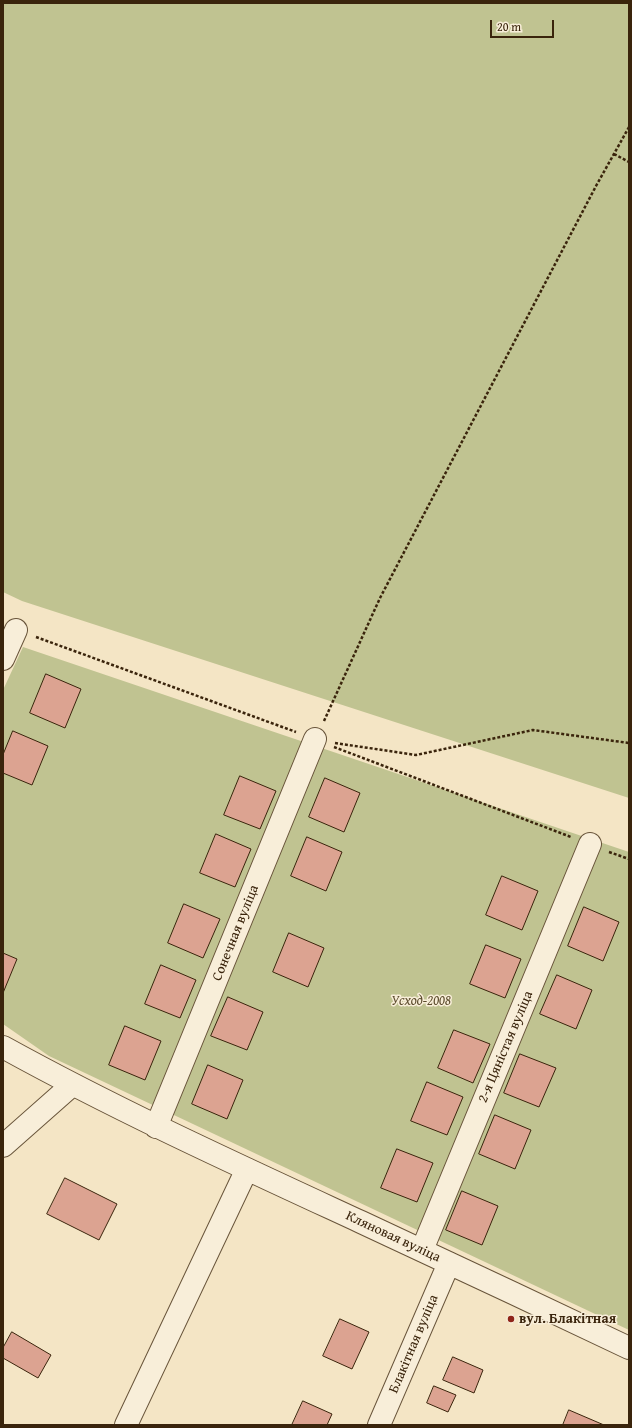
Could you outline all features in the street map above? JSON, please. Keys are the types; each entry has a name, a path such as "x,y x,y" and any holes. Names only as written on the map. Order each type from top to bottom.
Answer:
{"street":[{"path":"3,659 16,630"},
{"name":"Сонечная вуліца","path":"156,1127 315,739"},
{"name":"2-я Цяністая вуліца","path":"422,1250 590,844"},
{"name":"Кляновая вуліца","path":"3,1047 72,1085 156,1127 629,1348"},
{"path":"3,1146 72,1085"},
{"path":"126,1425 247,1169"},
{"name":"Блакітная вуліца","path":"379,1425 449,1263"}],"path":[{"path":"315,739 380,598 629,127"},
{"path":"614,154 629,162"},
{"path":"16,630 315,739 629,859"},
{"path":"315,739 416,755 533,730 629,743"}],"green space":[{"path":"3,3 629,3 629,798 22,601 3,592"},
{"name":"Усход-2008","path":"23,647 629,852 629,1330 49,1056 3,1024 3,690"}],"building":[{"path":"46,674 81,689 65,728 30,713"},
{"path":"13,731 48,746 32,785 3,773 3,755"},
{"path":"240,776 276,791 260,829 224,815"},
{"path":"325,778 360,793 344,832 309,817"},
{"path":"216,834 251,849 235,887 200,873"},
{"path":"307,837 342,852 326,891 291,876"},
{"path":"502,876 538,891 522,930 486,915"},
{"path":"184,904 220,919 203,958 168,943"},
{"path":"584,907 619,922 603,961 568,946"},
{"path":"289,933 324,948 308,987 273,972"},
{"path":"486,945 521,959 505,998 470,984"},
{"path":"3,953 17,959 3,993"},
{"path":"161,965 196,980 180,1018 145,1004"},
{"path":"557,975 592,990 576,1029 540,1014"},
{"path":"228,997 263,1012 247,1050 211,1036"},
{"path":"125,1026 161,1041 145,1080 109,1065"},
{"path":"454,1030 490,1044 473,1083 438,1068"},
{"path":"520,1054 556,1068 539,1107 504,1093"},
{"path":"208,1065 243,1080 227,1119 192,1104"},
{"path":"427,1082 463,1097 447,1135 411,1121"},
{"path":"495,1115 531,1130 515,1169 479,1154"},
{"path":"397,1149 433,1163 417,1202 381,1188"},
{"path":"65,1178 117,1204 99,1240 47,1214"},
{"path":"462,1191 498,1206 482,1245 446,1230"},
{"path":"340,1319 369,1332 352,1369 323,1356"},
{"path":"12,1332 51,1355 38,1378 3,1358 3,1348"},
{"path":"453,1357 483,1370 474,1393 443,1380"},
{"path":"434,1386 456,1395 448,1412 427,1403"},
{"path":"303,1401 332,1414 327,1425 292,1425"},
{"path":"569,1410 604,1425 563,1425"}],"place":[{"name":"вул. Блакітная","path":"511,1319"}]}
